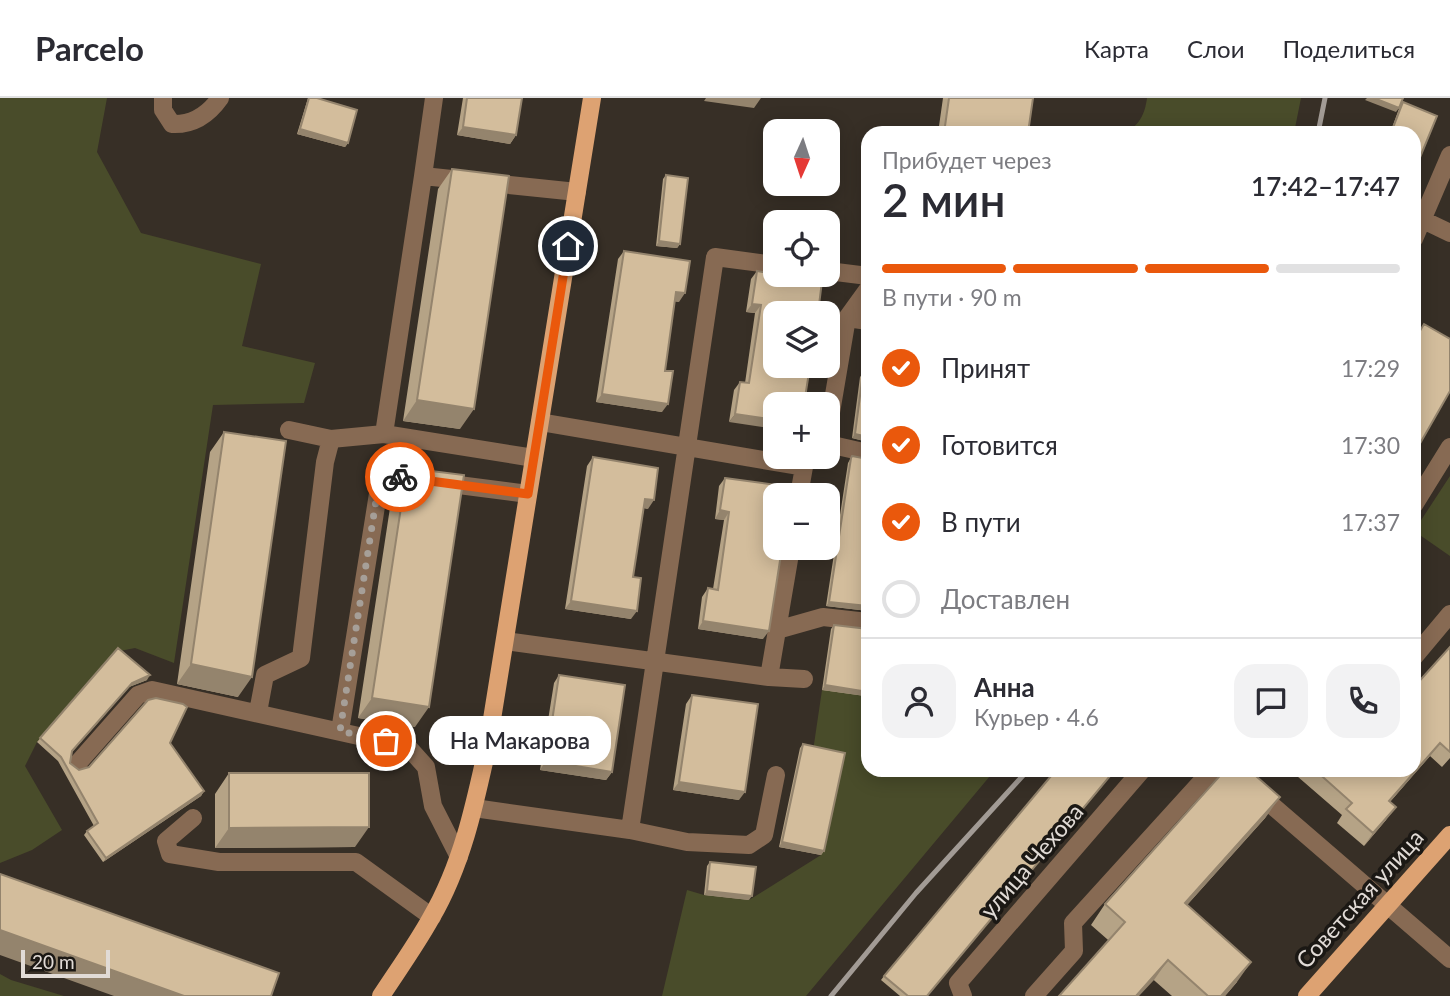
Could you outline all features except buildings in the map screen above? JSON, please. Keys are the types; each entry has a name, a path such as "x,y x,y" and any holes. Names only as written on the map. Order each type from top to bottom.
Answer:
{"main road":[{"path":"381,996 432,917 459,857 474,808 488,744 592,98"},
{"name":"Советская улица","path":"1307,996 1450,835"}],"street":[{"path":"163,98 163,110 172,124 185,125 210,112 220,98"},
{"path":"384,434 434,98"},
{"path":"1421,224 1450,155"},
{"path":"423,176 577,192"},
{"path":"1423,220 1450,233"},
{"path":"630,830 715,257 763,263"},
{"path":"840,272 861,275"},
{"path":"834,392 847,318 861,299"},
{"path":"847,318 861,320"},
{"path":"540,422 687,447 763,456"},
{"path":"289,430 331,439 384,434 534,458"},
{"path":"258,712 265,675 301,658 325,462 331,439"},
{"path":"840,447 861,451"},
{"path":"1421,494 1450,447"},
{"path":"340,731 380,475 528,494"},
{"path":"769,677 789,560"},
{"path":"1421,649 1450,614"},
{"path":"777,630 823,617 861,621"},
{"path":"505,641 769,677 804,679"},
{"path":"78,763 138,695 152,690 408,747 426,767 433,806 459,857"},
{"path":"474,808 630,830 687,842 748,845 764,835 776,775"},
{"name":"улица Чехова","path":"960,990 1136,777"},
{"path":"1034,996 1074,951 1073,923 1206,777"},
{"path":"1239,777 1450,959"},
{"path":"193,818 166,841 170,854 219,862 356,862 432,917"}],"green space":[{"path":"0,98 107,98 97,152 141,233 261,264 242,346 315,363 304,403 213,405 174,663 135,648 115,652 37,742 25,766 62,830 32,850 0,863"},
{"path":"1147,98 1301,98 1295,126 1134,126 1145,109"},
{"path":"1450,476 1450,556 1421,536 1421,520"},
{"path":"861,676 861,777 989,777 806,996 662,996 687,890 704,895 749,900 821,855 813,751 822,690"},
{"path":"0,974 11,980 64,996 0,996"}],"railway":[{"path":"1319,126 1325,98"},
{"path":"831,996 916,893 1022,777"}],"way so far":[{"path":"386,741 340,731 380,475 400,477"}],"place":[{"name":"На Макарова","path":"386,741"}],"route":[{"path":"400,477 528,494 568,246"}]}
